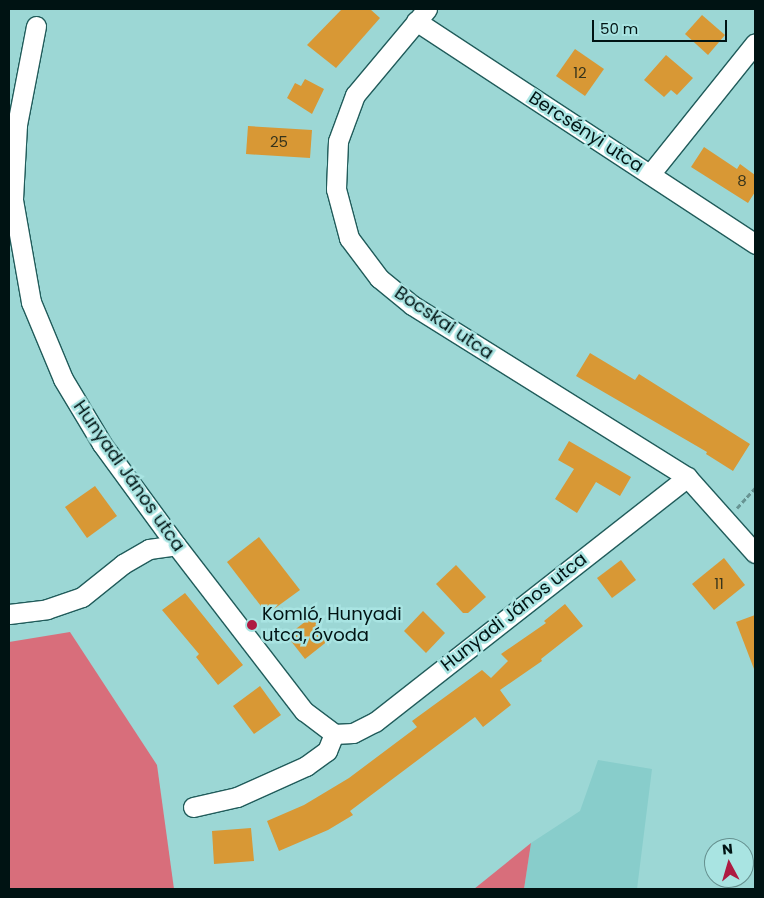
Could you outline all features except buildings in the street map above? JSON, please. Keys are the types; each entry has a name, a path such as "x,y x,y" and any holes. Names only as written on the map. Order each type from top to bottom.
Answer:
{"street":[{"name":"Bercsényi utca","path":"421,15 755,244"},
{"name":"Bocskai utca","path":"421,15 356,95 338,141 336,189 349,238 379,278 412,305 687,477 755,553"},
{"name":"Hunyadi János utca","path":"36,26 17,125 13,200 31,302 63,379 102,444 176,545 304,711 334,734 353,733 375,722 687,477"},
{"path":"651,173 755,43"},
{"path":"9,614 47,609 82,596 123,564 149,549 176,545"},
{"path":"193,807 237,797 306,766 327,751 334,734"}],"path":[{"path":"727,520 755,488"}],"shaded area":[{"path":"70,632 157,765 174,889 9,889 9,642"},
{"path":"598,760 652,769 637,889 524,889 531,843 580,811"},
{"path":"531,843 524,889 474,889"}],"place":[{"name":"Komló, Hunyadi utca, óvoda","path":"252,625"}]}
